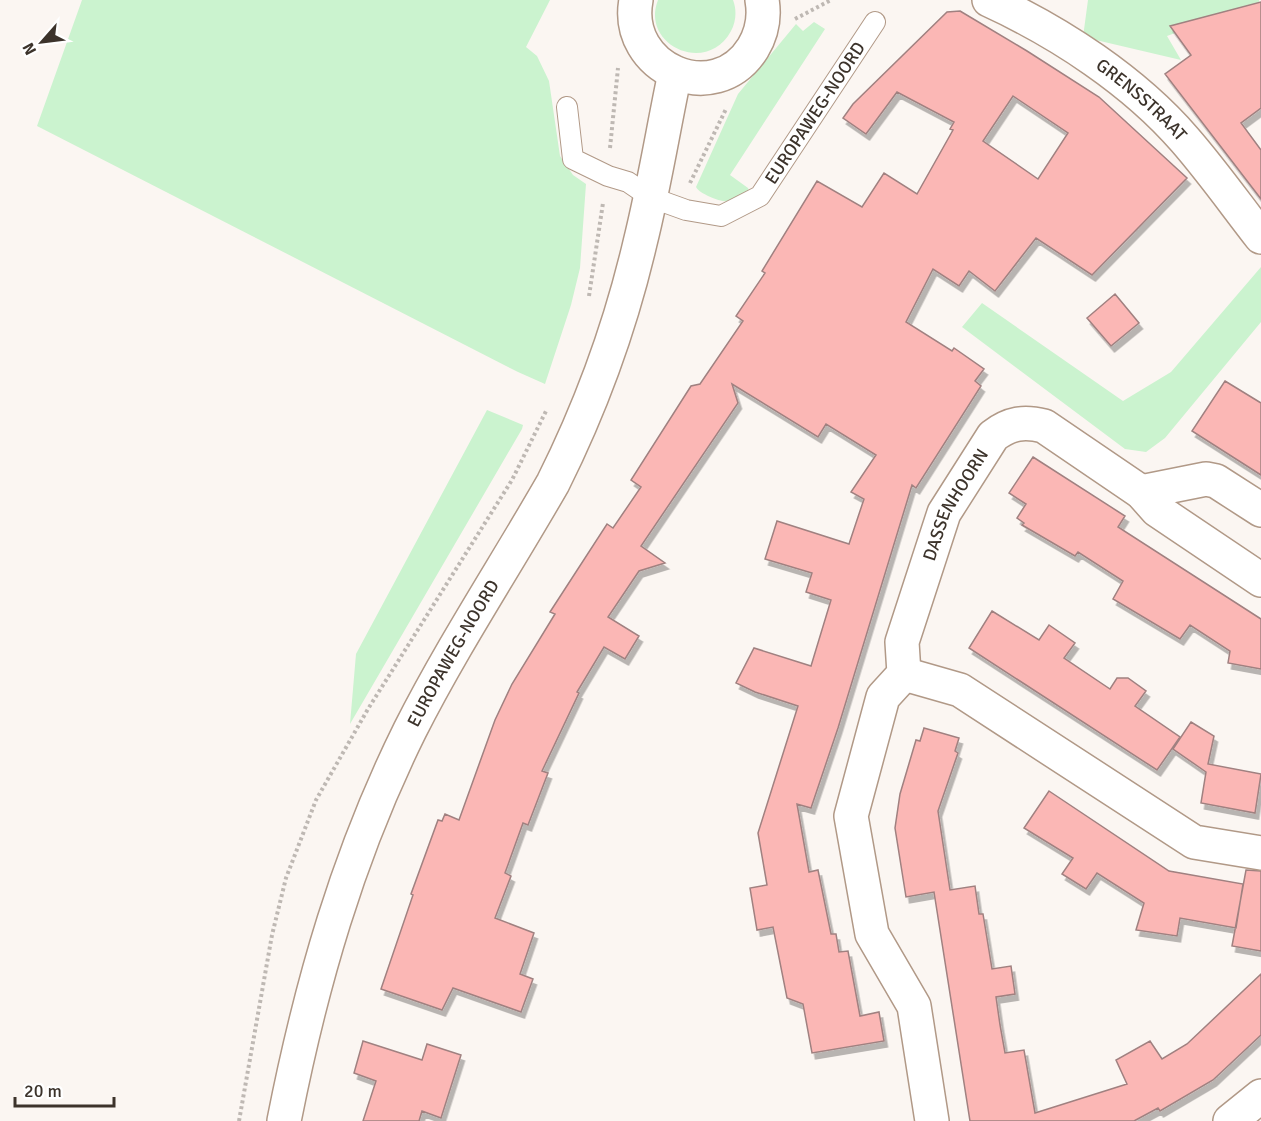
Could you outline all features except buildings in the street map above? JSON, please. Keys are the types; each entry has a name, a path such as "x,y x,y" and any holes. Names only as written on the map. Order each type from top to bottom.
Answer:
{"street":[{"path":"636,13 641,42 661,66 691,78 706,78 723,74 737,66 749,54 758,40 762,25 764,9 762,0"},
{"name":"GRENSSTRAAT","path":"989,0 1034,22 1108,70 1146,100 1185,139 1261,237"},
{"name":"EUROPAWEG-NOORD","path":"284,1121 299,1042 327,939 371,816 410,730 443,669 568,454 605,358 640,244 675,73"},
{"name":"DASSENHOORN","path":"904,674 902,642 944,513 993,436 1017,423 1029,422 1044,426 1141,492 1157,510 1261,580"},
{"path":"1141,492 1206,480 1216,481 1261,510"},
{"path":"932,1121 914,1006 872,934 851,816 883,697 904,674 960,690 1194,842 1261,853"},
{"path":"1230,1121 1261,1096"}],"lane":[{"name":"EUROPAWEG-NOORD","path":"650,198 686,210 721,216 760,196 875,22"},
{"path":"567,107 573,159 628,183 650,198"}],"path":[{"path":"587,306 608,176 618,64 636,13"},
{"path":"650,198 689,185 733,94 737,66"},
{"path":"238,1121 272,935 286,878 316,800 368,709 512,480 548,407"}],"green space":[{"path":"82,0 550,0 526,47 537,56 549,81 560,156 573,175 586,184 580,268 571,305 545,384 37,126"},
{"path":"658,0 733,0 734,24 720,44 707,51 693,53 679,49 667,41 658,30 655,16"},
{"path":"1088,0 1259,0 1259,2 1167,36 1181,60 1083,37"},
{"path":"814,22 825,29 730,175 749,191 730,201 708,196 698,190 696,187 738,94 796,24 803,31"},
{"path":"1261,267 1261,322 1165,438 1146,452 1125,449 962,327 982,303 1123,401 1171,372"},
{"path":"487,410 523,425 522,429 350,724 356,654"}]}
